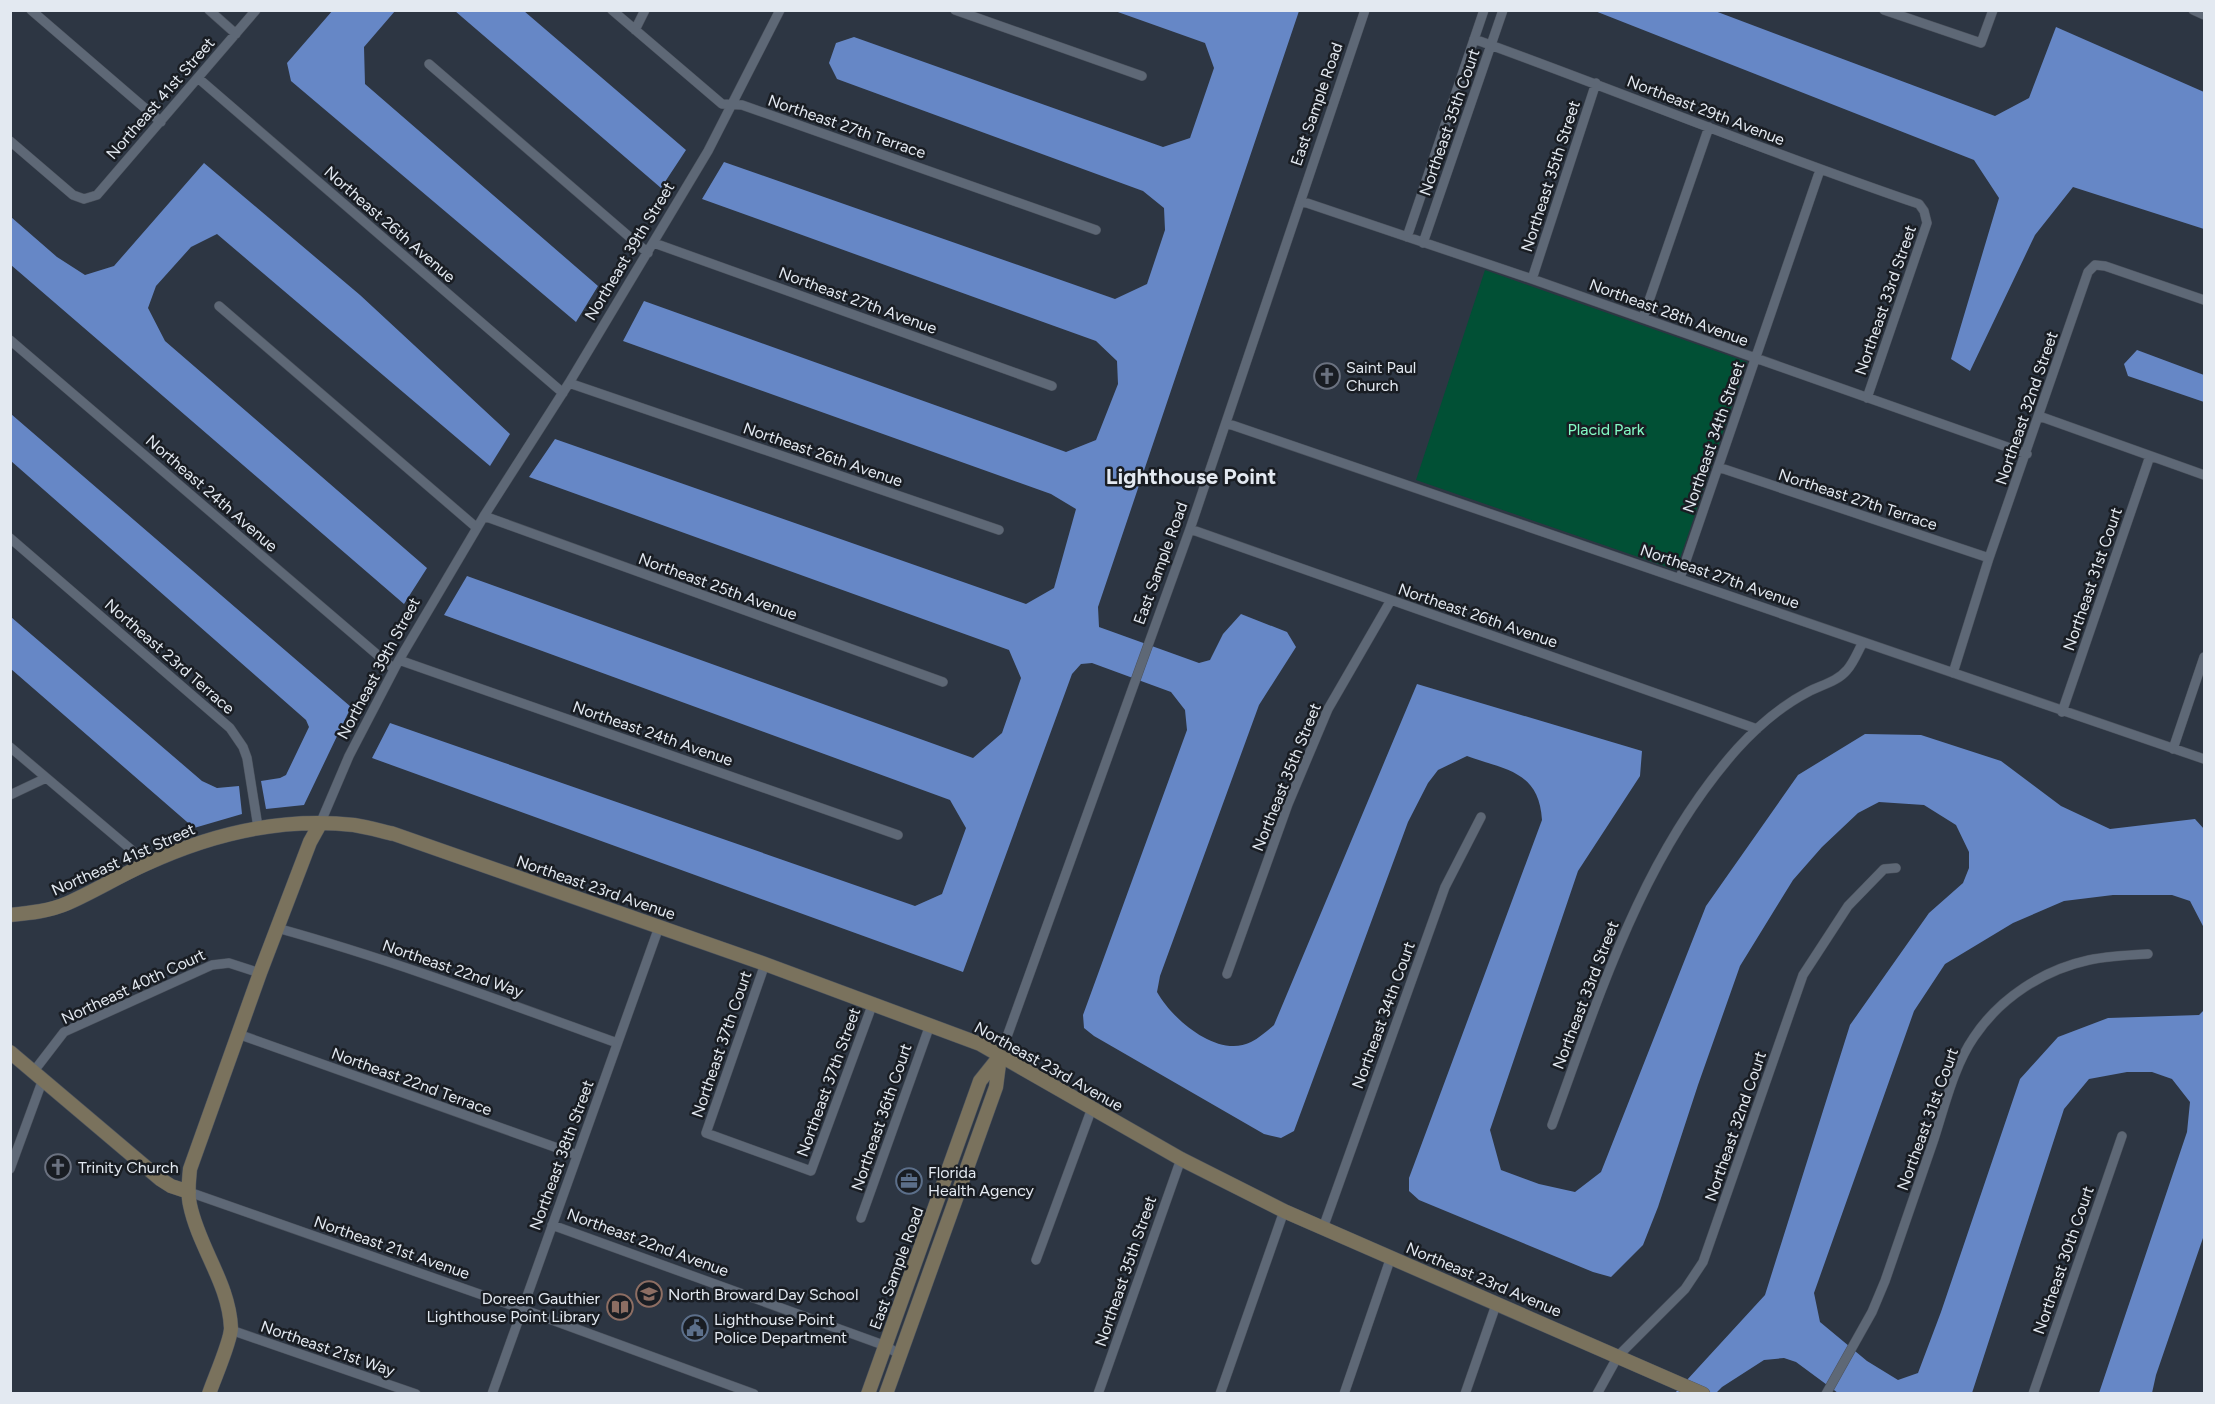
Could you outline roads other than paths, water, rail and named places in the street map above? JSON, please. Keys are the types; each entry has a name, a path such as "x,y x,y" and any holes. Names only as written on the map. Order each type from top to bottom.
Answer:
{"street":[{"path":"31,10 160,122"},
{"path":"209,10 236,34"},
{"name":"Northeast 41st Street","path":"10,141 73,195 84,199 98,195 256,10"},
{"name":"Northeast 27th Terrace","path":"612,10 722,104 742,105 1096,230"},
{"path":"635,30 645,10"},
{"name":"Northeast 39th Street","path":"209,1394 231,1330 224,1289 195,1221 189,1192 190,1169 260,973 310,842 373,707 426,612 563,393 708,152 780,10"},
{"path":"955,10 1142,76"},
{"name":"East Sample Road","path":"886,1394 996,1087 1000,1056 1190,529 1365,10"},
{"name":"Northeast 35th Court","path":"1407,237 1484,10"},
{"name":"Northeast 35th Court","path":"1424,243 1503,10"},
{"path":"1884,10 1981,43 1993,10"},
{"path":"2193,10 2205,15"},
{"name":"Northeast 29th Avenue","path":"1474,39 1596,83 1820,170 1919,204 1924,211"},
{"path":"429,64 648,253"},
{"name":"Northeast 26th Avenue","path":"198,78 563,393"},
{"name":"Northeast 35th Street","path":"1533,279 1596,83"},
{"path":"1643,318 1709,127"},
{"name":"Northeast 34th Street","path":"1680,578 1820,170"},
{"name":"Northeast 28th Avenue","path":"1301,201 1533,279 2026,454"},
{"name":"Northeast 33rd Street","path":"1867,398 1927,223 1924,211"},
{"name":"Northeast 27th Avenue","path":"654,243 1052,386"},
{"name":"Northeast 32nd Street","path":"1953,673 1989,558 2088,272 2095,265 2105,266 2205,300"},
{"path":"219,306 477,528"},
{"name":"Northeast 24th Avenue","path":"10,340 394,669"},
{"name":"Northeast 26th Avenue","path":"569,383 999,530"},
{"path":"2038,416 2205,475"},
{"name":"Northeast 27th Avenue","path":"1226,423 1680,578 2062,712 2205,759"},
{"name":"Northeast 31st Court","path":"2062,712 2150,456"},
{"name":"Northeast 27th Terrace","path":"1718,467 1989,558"},
{"name":"Northeast 25th Avenue","path":"484,516 943,682"},
{"name":"Northeast 26th Avenue","path":"1190,529 1756,729"},
{"name":"Northeast 23rd Terrace","path":"10,538 230,728 243,747 251,778 257,821"},
{"name":"Northeast 35th Street","path":"1227,974 1288,804 1329,710 1391,600"},
{"name":"Northeast 33rd Street","path":"1552,1125 1616,949 1657,865 1700,795 1756,729 1780,710 1808,692 1832,682 1847,670 1863,642"},
{"path":"2173,749 2205,657"},
{"name":"Northeast 24th Avenue","path":"399,660 897,835"},
{"path":"10,747 147,863"},
{"path":"10,795 46,778"},
{"name":"Northeast 34th Court","path":"1323,1228 1445,887 1481,817"},
{"name":"Northeast 41st Street","path":"10,915 33,913 67,903 147,863 257,821 320,824"},
{"name":"Northeast 23rd Avenue","path":"320,824 355,825 394,834 765,964 980,1044 1181,1159 1284,1211 1497,1302 1703,1394"},
{"name":"Northeast 32nd Court","path":"1597,1394 1618,1356 1685,1289 1703,1262 1803,975 1848,906 1884,869 1896,868"},
{"name":"Northeast 38th Street","path":"492,1394 659,927"},
{"name":"Northeast 22nd Way","path":"277,928 364,953 617,1042"},
{"name":"Northeast 31st Court","path":"1827,1392 1855,1344 1885,1281 1956,1073 1973,1037 1995,1012 2020,990 2046,975 2091,960 2148,954"},
{"name":"Northeast 40th Court","path":"10,1168 39,1075 64,1032 212,965 229,963 260,973"},
{"name":"Northeast 37th Court","path":"765,964 706,1133 811,1171"},
{"name":"Northeast 37th Street","path":"811,1171 873,1003"},
{"name":"Northeast 36th Court","path":"861,1218 930,1025"},
{"name":"Northeast 22nd Terrace","path":"238,1034 577,1155"},
{"path":"10,1052 160,1179 171,1186 189,1192"},
{"name":"East Sample Road","path":"868,1394 980,1081 1000,1056"},
{"path":"1036,1260 1092,1108"},
{"name":"Northeast 30th Court","path":"2033,1394 2122,1136"},
{"path":"955,1150 971,1156"},
{"name":"Northeast 35th Street","path":"1098,1394 1181,1159"},
{"name":"Northeast 21st Avenue","path":"189,1192 522,1309 754,1394"},
{"path":"1220,1394 1284,1211"},
{"name":"Northeast 22nd Avenue","path":"552,1225 886,1346 900,1355"},
{"path":"1344,1394 1391,1257"},
{"path":"1465,1394 1497,1302"},
{"name":"Northeast 21st Way","path":"231,1330 416,1394"}],"water":[{"path":"333,10 395,11 364,47 365,84 598,286 576,322 291,81 287,63"},
{"path":"455,11 524,11 686,150 661,188"},
{"path":"1115,11 1299,11 1098,607 1099,627 1199,663 1210,660 1223,634 1241,614 1287,632 1296,647 1259,705 1160,976 1157,992 1164,1003 1173,1014 1197,1034 1224,1045 1238,1046 1251,1042 1274,1025 1417,684 1642,751 1640,776 1578,871 1490,1130 1501,1170 1539,1184 1575,1192 1601,1172 1706,906 1798,775 1865,734 1921,735 2001,761 2061,806 2110,829 2195,819 2204,829 2204,928 2190,901 2172,895 2113,895 2064,901 2013,923 1945,964 1914,1011 1814,1293 1820,1322 1867,1361 1898,1380 1918,1373 2020,1079 2058,1037 2108,1018 2199,1015 2204,1010 2204,1235 2156,1375 2152,1393 2099,1393 2187,1132 2190,1102 2172,1079 2152,1072 2127,1072 2089,1079 2064,1109 1972,1393 1838,1393 1796,1362 1784,1358 1764,1360 1716,1393 1675,1393 1765,1295 1850,1025 1929,913 1963,883 1969,868 1969,852 1956,825 1924,805 1879,802 1858,813 1822,847 1793,880 1740,966 1643,1245 1611,1277 1593,1272 1419,1200 1409,1191 1409,1178 1542,820 1540,804 1534,791 1527,782 1507,769 1467,756 1438,770 1428,783 1408,822 1294,1131 1281,1138 1264,1134 1094,1036 1084,1028 1083,1015 1187,730 1185,710 1171,692 1092,663 1081,664 1072,674 963,972 372,758 390,723 915,906 942,894 966,828 950,800 444,615 467,576 973,758 1002,733 1021,678 1009,650 529,477 555,439 1026,604 1054,588 1076,509 1051,494 623,341 644,301 1066,452 1096,440 1118,384 1117,361 1096,341 702,199 724,162 1115,299 1147,284 1165,230 1164,208 1143,191 837,79 829,63 836,43 854,37 1163,147 1190,138 1214,68 1205,43"},
{"path":"1595,11 1715,11 1995,116 2029,98 2056,27 2204,92 2204,229 2073,187 2035,235 1970,371 1951,359 1999,198 1974,160"},
{"path":"204,163 360,295 510,434 490,466 217,234 191,247 156,286 148,308 165,341 427,568 404,604 11,265 11,217 57,257 85,275 114,266"},
{"path":"2137,350 2204,375 2204,402 2128,376 2124,364"},
{"path":"11,414 351,707 304,805 266,809 261,781 286,775 309,727 306,720 11,461"},
{"path":"11,617 202,781 217,788 239,786 242,814 194,828 11,669"}],"place":[{"name":"Saint Paul Church","path":"1327,376"},
{"name":"Trinity Church","path":"58,1167"},
{"name":"Florida Health Agency","path":"909,1181"},
{"name":"North Broward Day School","path":"649,1294"},
{"name":"Doreen Gauthier Lighthouse Point Library","path":"620,1307"},
{"name":"Lighthouse Point Police Department","path":"695,1328"}],"district":[{"name":"Lighthouse Point","path":"1191,476"}],"park label":[{"name":"Placid Park","path":"1606,429"}]}
